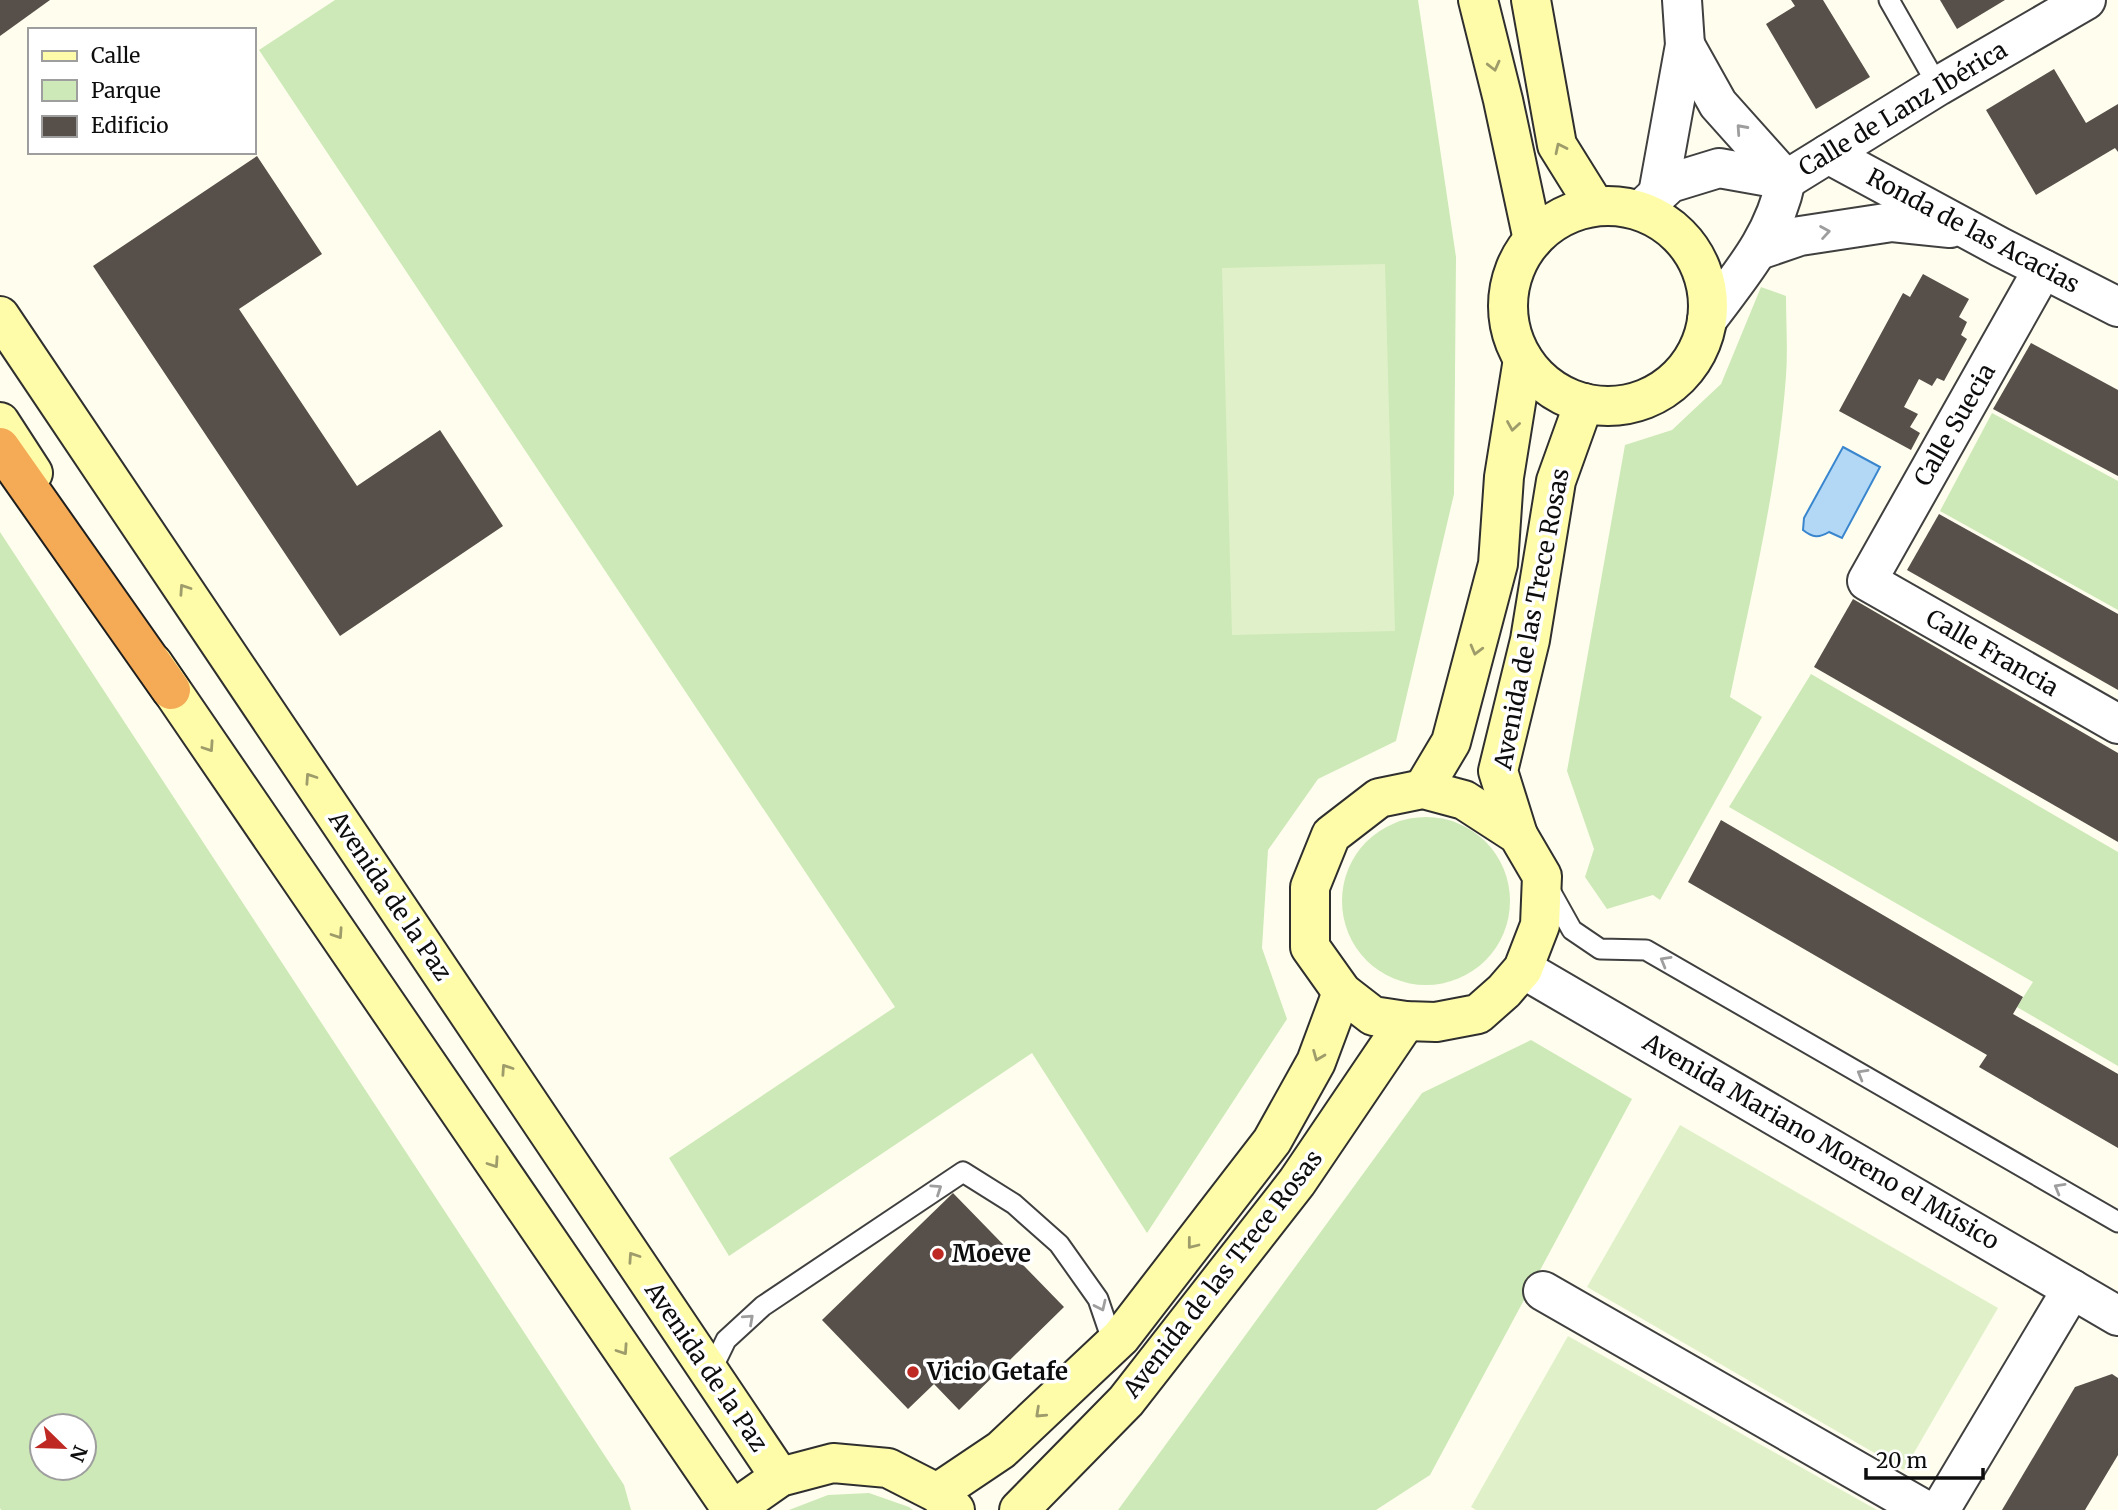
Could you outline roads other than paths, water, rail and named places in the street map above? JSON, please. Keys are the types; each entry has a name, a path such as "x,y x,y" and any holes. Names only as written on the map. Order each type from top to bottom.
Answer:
{"highway":[{"path":"0,447 171,691"}],"street":[{"path":"1478,0 1533,240"},
{"path":"1531,0 1557,145 1595,206"},
{"path":"1650,202 1595,206 1573,212 1553,223 1533,240 1519,261 1510,285 1508,310 1513,336 1524,359 1540,379 1561,394 1584,403 1609,406 1632,403 1654,395 1674,381 1690,364 1702,343 1708,296 1703,274 1693,253 1679,234 1661,220 1650,202 1685,45 1682,0"},
{"name":"Calle de Lanz Ibérica","path":"1650,202 1670,183 1719,168 1786,180 1938,86 2086,0"},
{"path":"1685,45 1718,104 1786,180 1781,206 1759,250 1707,320"},
{"name":"Ronda de las Acacias","path":"1828,154 2043,269 2110,294"},
{"path":"1759,250 1800,236 1892,222 1970,230"},
{"name":"Calle Suecia","path":"1867,581 2043,269"},
{"name":"Avenida de la Paz","path":"0,316 780,1477"},
{"name":"Avenida de las Trece Rosas","path":"1423,789 1451,742 1499,564 1504,477 1524,359"},
{"name":"Avenida de las Trece Rosas","path":"1518,835 1498,771 1530,640 1556,481 1584,403"},
{"path":"0,422 171,691 733,1510 780,1477 833,1463 888,1468 946,1502"},
{"name":"Calle Francia","path":"1867,581 2118,724"},
{"path":"1423,789 1464,800 1518,835 1542,876 1540,925 1523,969 1504,991 1478,1014 1436,1022 1373,1016 1342,992 1310,947 1310,887 1331,835 1379,798 1423,789"},
{"name":"Avenida Mariano Moreno el Músico","path":"1523,969 2118,1316"},
{"name":"Avenida de las Trece Rosas","path":"946,1502 1121,1336 1272,1141 1316,1062 1342,992"},
{"name":"Avenida de las Trece Rosas","path":"1019,1510 1126,1401 1297,1182 1406,1021"},
{"path":"1940,1510 2072,1289"},
{"path":"1543,1291 1925,1510"}],"lane":[{"path":"1889,0 1938,86"},
{"path":"1542,876 1572,930 1600,949 1646,950 2118,1222"},
{"path":"710,1373 726,1340 763,1306 963,1172 1014,1204 1059,1244 1098,1299 1113,1343"}],"water":[{"path":"1843,447 1880,467 1842,538 1829,532 1813,536 1803,530 1804,518"}],"place":[{"name":"Moeve","path":"938,1254"},
{"name":"Vicio Getafe","path":"913,1372"}]}
